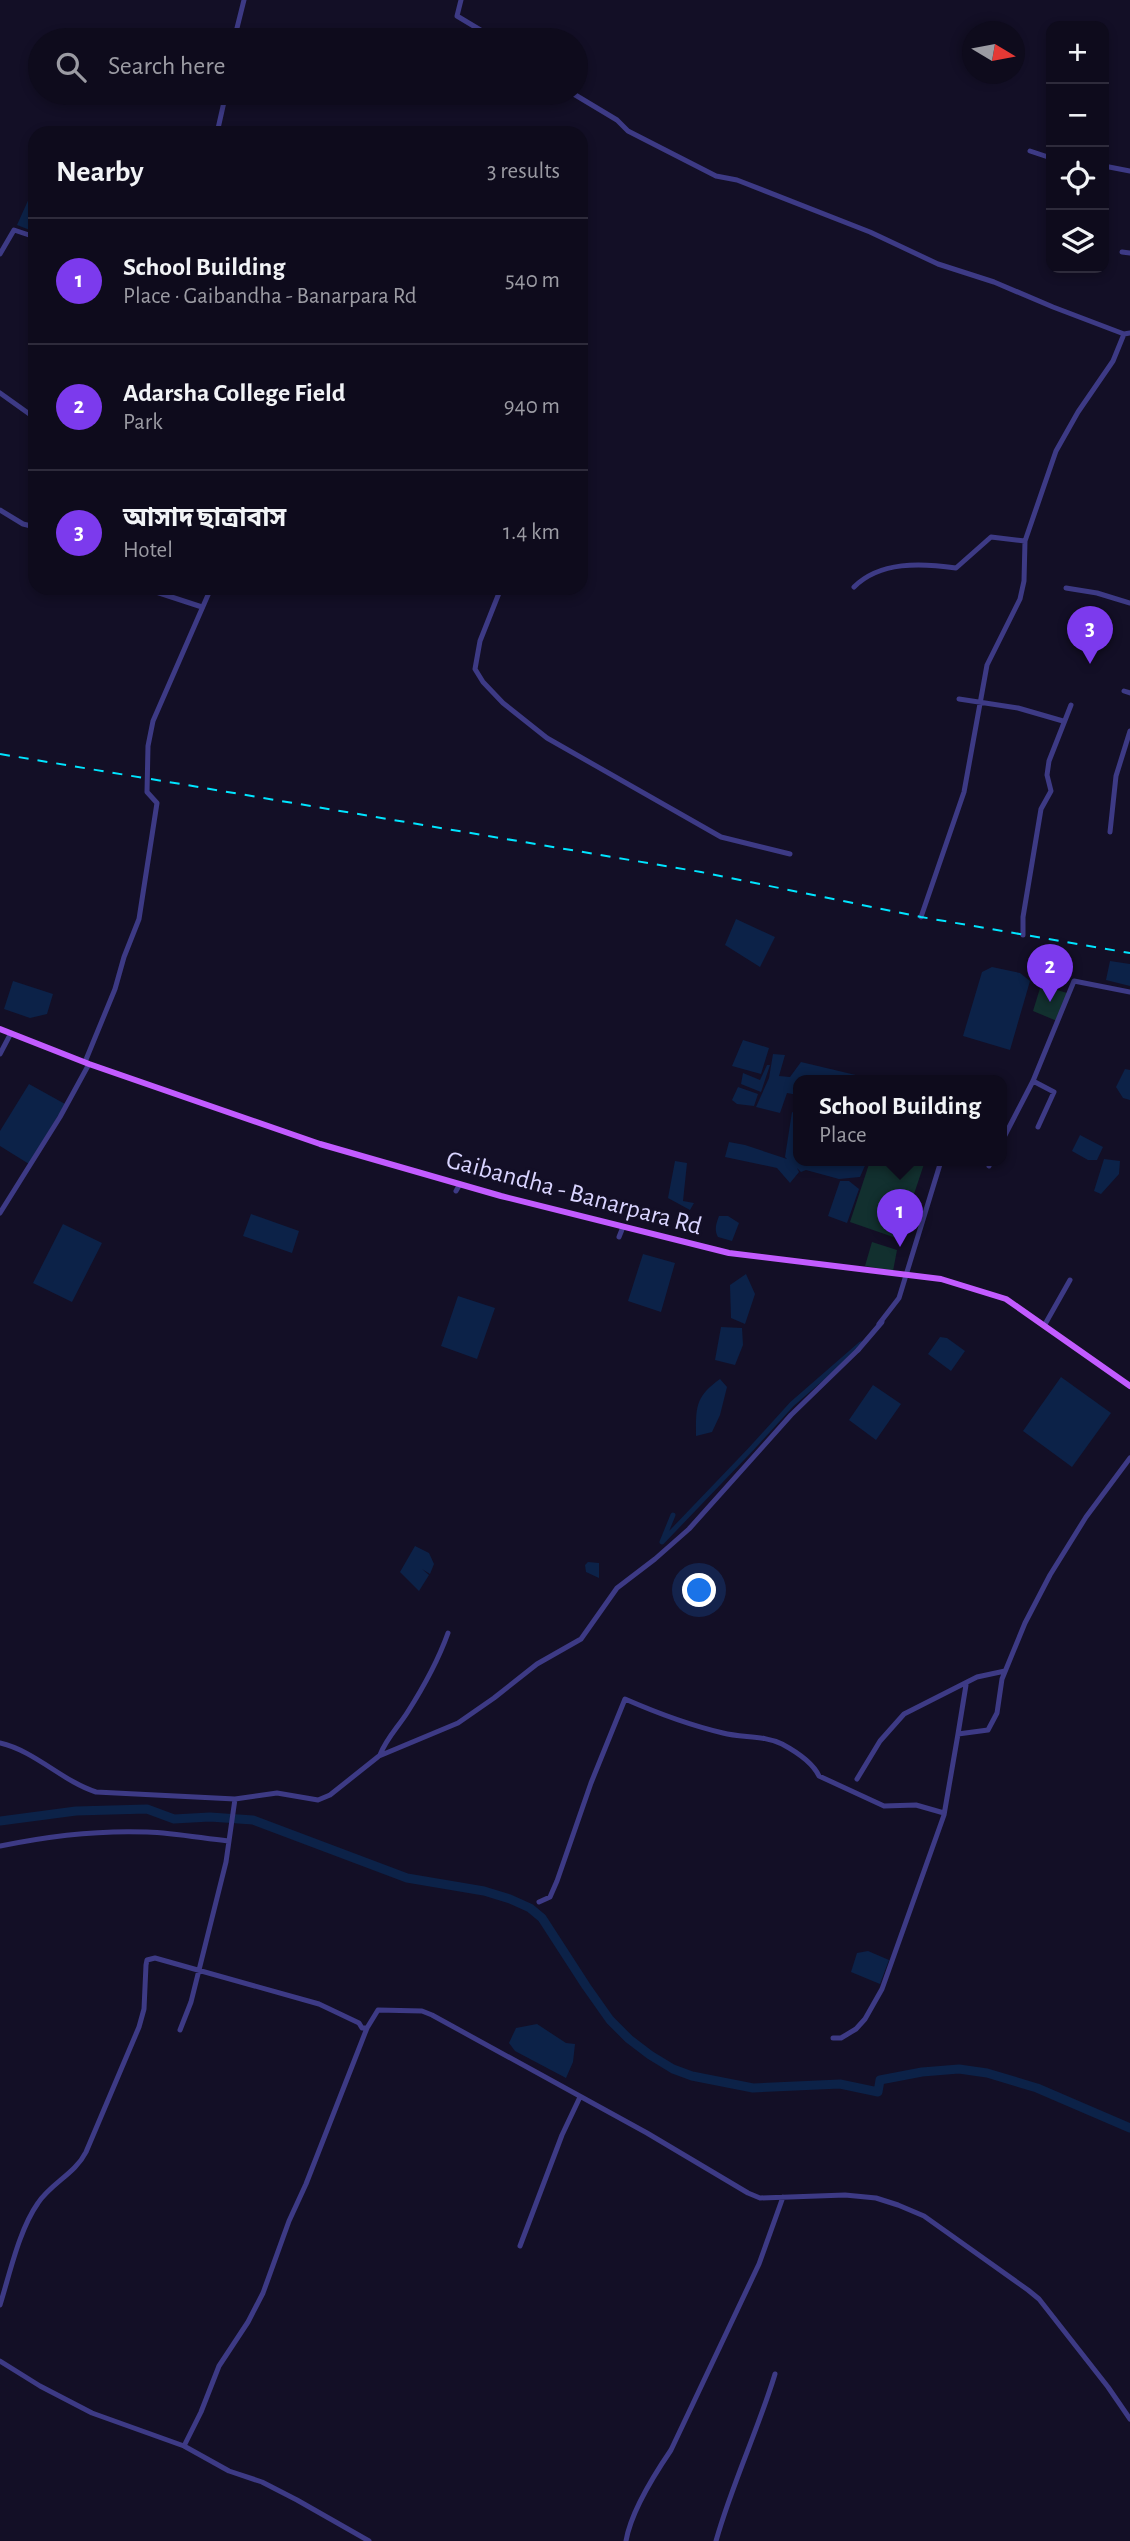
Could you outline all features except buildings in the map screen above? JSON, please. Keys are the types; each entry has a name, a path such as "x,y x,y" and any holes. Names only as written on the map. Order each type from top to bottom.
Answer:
{"main road":[{"name":"Gaibandha - Banarpara Rd","path":"0,1029 87,1063 320,1144 460,1184 729,1253 941,1279 1006,1299 1130,1386"}],"street":[{"path":"237,28 244,0"},
{"path":"461,0 457,16 477,28"},
{"path":"588,103 617,120 628,131 716,176 737,180 870,232 938,264 994,282 1127,333 1056,451 1025,541 1024,581 1020,599 987,665 964,792 921,917"},
{"path":"219,126 223,105"},
{"path":"1030,151 1046,156"},
{"path":"1109,167 1130,171"},
{"path":"0,254 14,230 28,235"},
{"path":"1122,252 1130,253"},
{"path":"0,393 28,413"},
{"path":"0,510 28,524"},
{"path":"854,587 864,577 882,569 915,565 956,568 991,537 1025,541"},
{"path":"1066,588 1097,593 1130,603"},
{"path":"165,595 202,607"},
{"path":"0,1213 60,1117 87,1063 139,919 157,803 147,792 148,747 153,721 208,595"},
{"path":"498,595 480,641 475,669 497,698 547,738 721,837 790,854"},
{"path":"959,699 1063,721"},
{"path":"1023,935 1023,917 1041,809 1051,791 1047,775 1049,761 1071,705"},
{"path":"1110,832 1116,776 1130,731"},
{"path":"1007,1131 1032,1081 1074,981 1130,992"},
{"path":"0,1054 11,1033"},
{"path":"1032,1081 1054,1092 1038,1127"},
{"path":"871,1336 898,1298 939,1166"},
{"path":"456,1191 460,1184"},
{"path":"619,1237 623,1227"},
{"path":"0,1743 13,1746 79,1787 96,1793 235,1800 277,1793 318,1800 330,1795 379,1756 458,1723 537,1664 581,1639 617,1588 689,1529 791,1415 858,1350 901,1301 905,1274"},
{"path":"1044,1326 1070,1280"},
{"path":"958,1734 988,1730 997,1713 1005,1671 1049,1575 1080,1526 1130,1458"},
{"path":"379,1756 383,1746 407,1714 440,1655 448,1633"},
{"path":"858,1779 880,1741 904,1714 977,1677 1005,1671"},
{"path":"833,2038 841,2038 856,2029 883,1989 944,1813 965,1685"},
{"path":"539,1902 550,1897 557,1881 591,1783 625,1699 669,1718 721,1733 750,1736 781,1744 816,1769 819,1776 884,1806 916,1805 944,1813"},
{"path":"180,2030 199,1970 226,1862 235,1800"},
{"path":"0,1846 40,1838 99,1832 148,1832 229,1838"},
{"path":"0,2305 30,2217 44,2196 82,2161 139,2027 144,2009 147,1960 164,1959 319,2004 359,2022 362,2028 367,2028"},
{"path":"184,2446 201,2412 219,2365 263,2293 289,2221 367,2028 378,2010 422,2011 760,2198 845,2195 876,2198 924,2216 1039,2299 1130,2419"},
{"path":"520,2246 562,2135 580,2097"},
{"path":"626,2541 628,2528 657,2470 671,2450 759,2264 783,2197"},
{"path":"0,2361 92,2413 184,2446 229,2470 262,2482 369,2541"},
{"path":"716,2541 725,2507 775,2374"}],"green space":[{"path":"1041,985 1067,993 1057,1021 1033,1011"},
{"path":"868,1166 923,1166 899,1239 850,1222"},
{"path":"872,1242 897,1250 893,1271 865,1266"}],"water":[{"path":"28,201 28,229 17,225"},
{"path":"736,919 775,937 760,967 725,945"},
{"path":"1110,961 1130,964 1130,986 1106,980"},
{"path":"992,967 1020,973 1030,981 1010,1050 963,1036 982,972"},
{"path":"13,981 53,994 47,1014 30,1018 4,1009"},
{"path":"743,1040 769,1048 761,1074 732,1066"},
{"path":"773,1054 785,1055 779,1076 790,1077 801,1062 856,1075 793,1075 793,1094 787,1093 780,1113 756,1107 769,1078"},
{"path":"767,1065 770,1065 761,1092 741,1084 743,1073 760,1080"},
{"path":"1125,1069 1130,1070 1130,1100 1123,1098 1116,1087"},
{"path":"29,1084 65,1104 29,1164 0,1146 0,1131"},
{"path":"738,1087 758,1094 754,1106 737,1104 732,1100"},
{"path":"792,1112 793,1166 865,1166 860,1177 839,1179 806,1170 801,1172 797,1168 799,1172 790,1183 777,1168 725,1157 729,1142 787,1159 785,1157"},
{"path":"1080,1135 1103,1147 1097,1160 1088,1160 1072,1151"},
{"path":"1104,1159 1120,1161 1119,1174 1101,1194 1094,1191"},
{"path":"675,1161 687,1163 683,1201 694,1203 690,1210 668,1198"},
{"path":"840,1181 849,1181 859,1189 847,1223 828,1216"},
{"path":"251,1214 299,1231 292,1253 243,1236"},
{"path":"719,1216 728,1216 739,1223 732,1241 718,1237 716,1227"},
{"path":"63,1224 102,1243 72,1302 33,1283"},
{"path":"643,1254 675,1263 661,1312 628,1301"},
{"path":"746,1274 755,1294 745,1324 731,1318 730,1285"},
{"path":"458,1296 495,1308 477,1359 441,1346"},
{"path":"721,1327 742,1328 743,1345 735,1365 715,1360"},
{"path":"940,1337 947,1338 965,1351 951,1371 928,1354"},
{"path":"1061,1377 1111,1413 1072,1467 1023,1431"},
{"path":"720,1379 727,1387 720,1415 712,1432 696,1436 696,1417 701,1397"},
{"path":"873,1385 901,1404 876,1440 849,1420"},
{"path":"415,1546 429,1553 434,1564 430,1574 422,1569 429,1575 419,1591 400,1572"},
{"path":"588,1562 599,1563 599,1578 586,1572 585,1565"},
{"path":"868,1951 889,1960 880,1984 851,1972 857,1953"},
{"path":"537,2024 566,2043 575,2044 573,2062 566,2078 515,2051 509,2043 516,2028"}],"waterway":[{"path":"752,1448 792,1404 861,1344"},
{"path":"673,1515 662,1542 753,1447"},
{"path":"0,1821 76,1811 147,1809 174,1819 210,1817 253,1820 407,1878 484,1891 530,1908 542,1918 610,2020 650,2055 673,2069 692,2076 753,2088 840,2084 878,2092 880,2080 922,2072 959,2069 987,2073 1037,2088 1130,2128"}],"railway":[{"path":"0,754 144,778"},
{"path":"151,779 701,872 921,917 1130,953"}],"place":[{"name":"আসাদ ছাত্রাবাস","path":"1090,664"},
{"name":"Adarsha College Field","path":"1050,1002"},
{"name":"School Building","path":"900,1247"}]}
